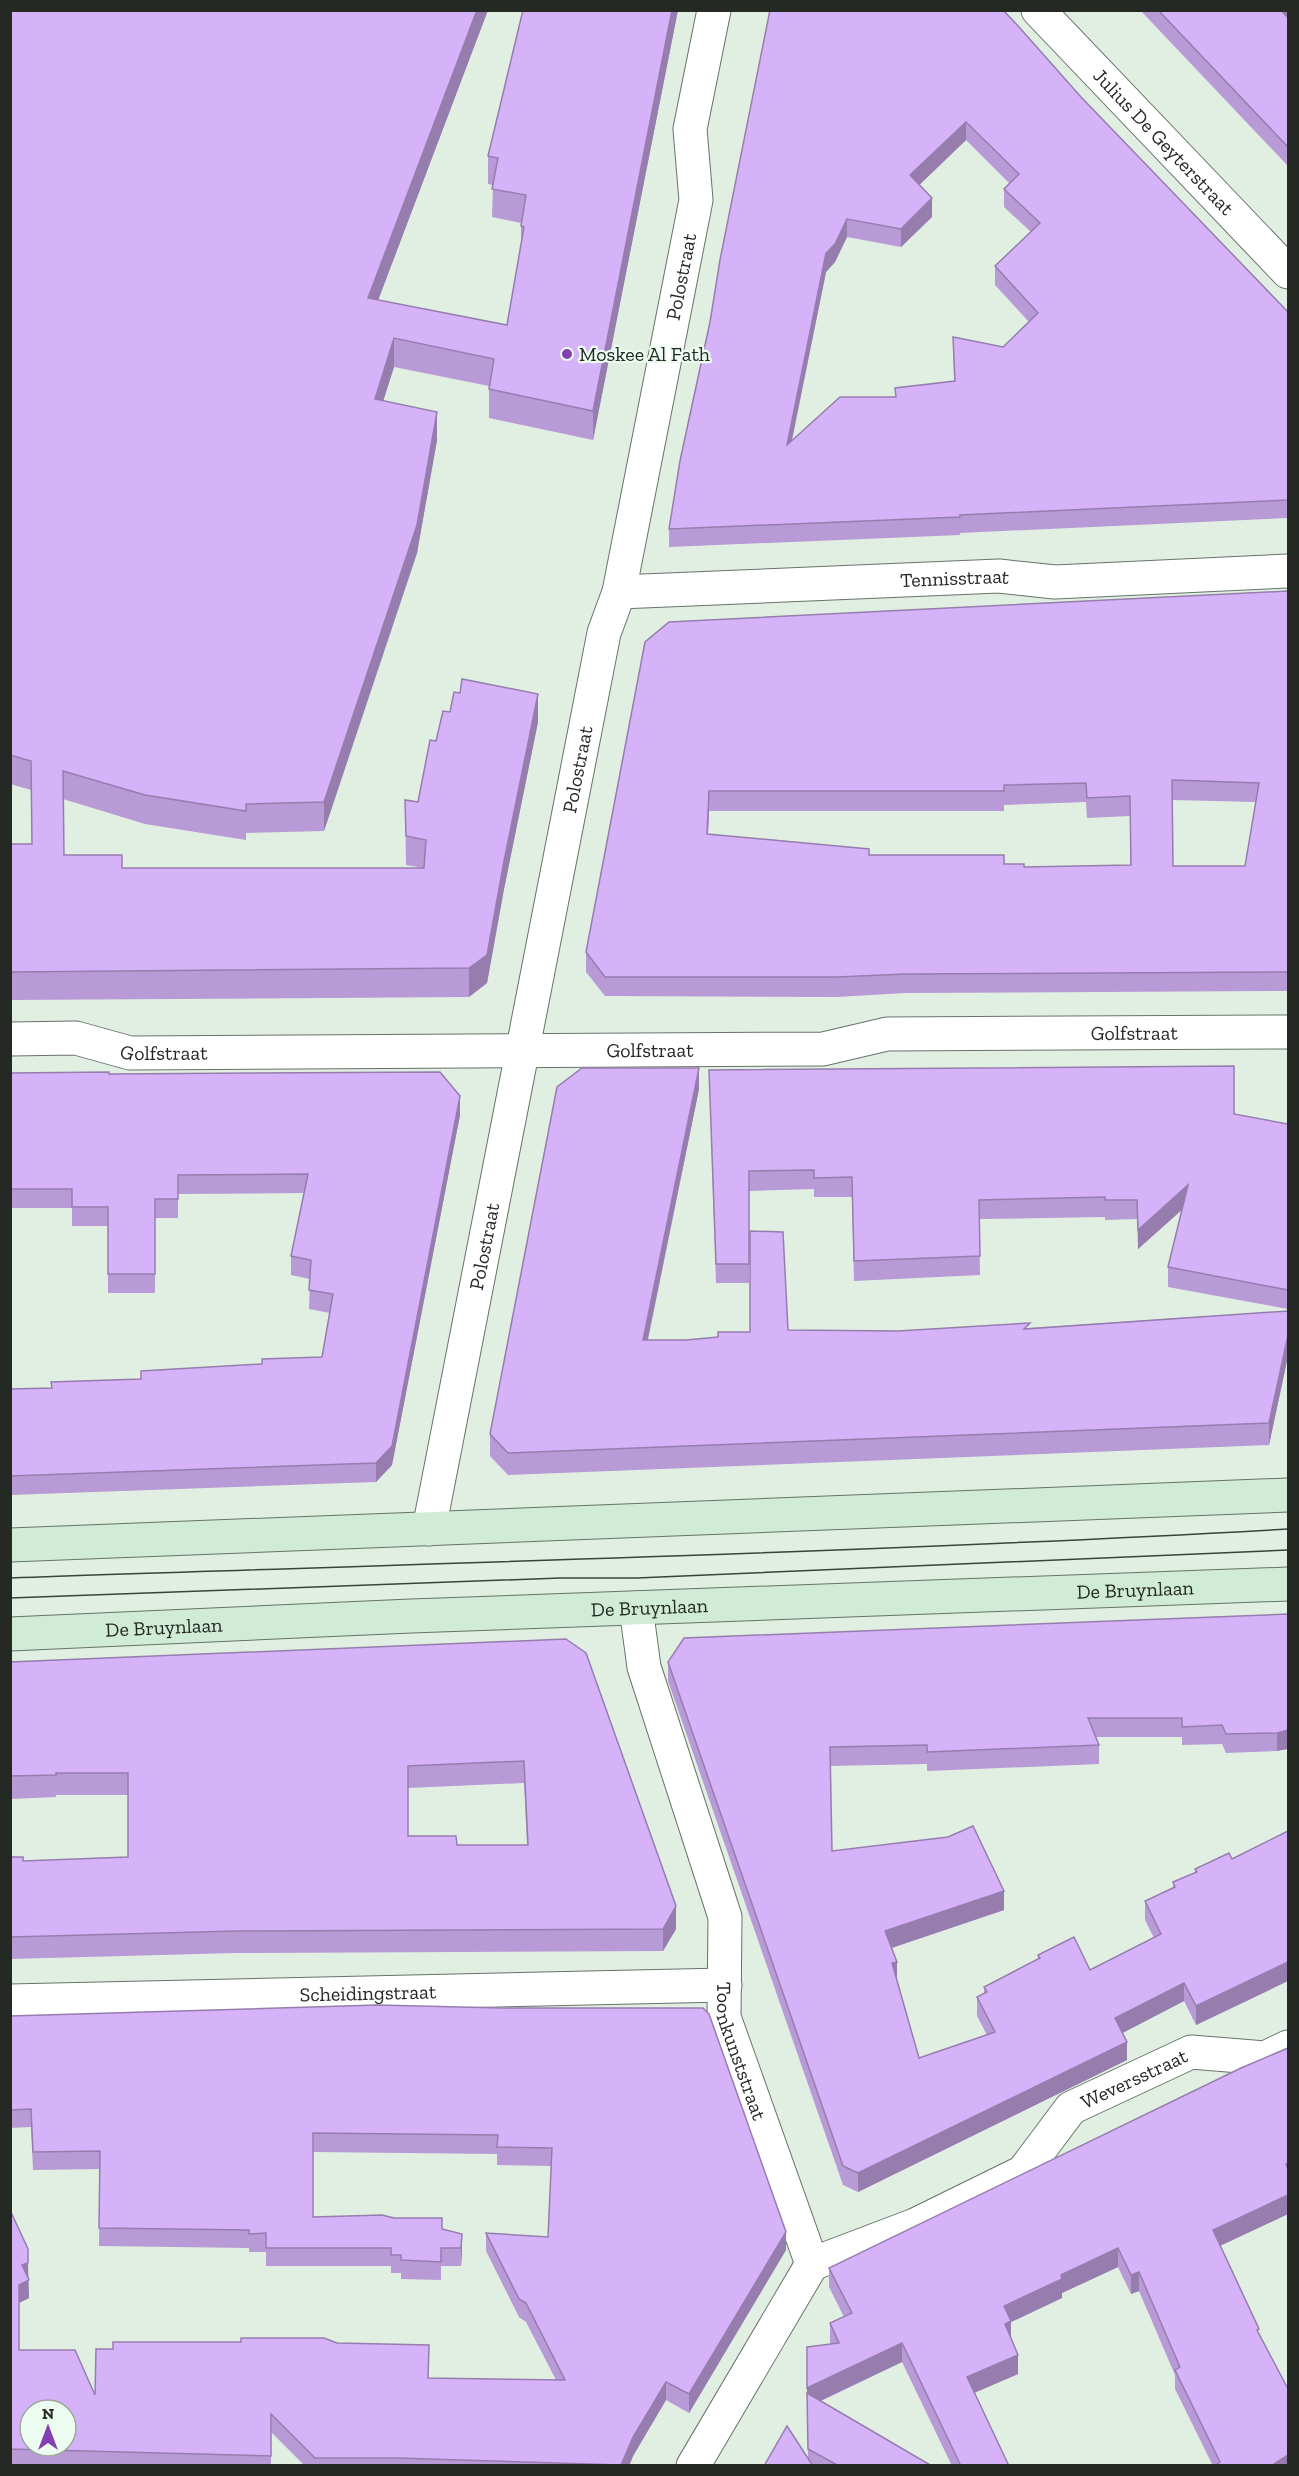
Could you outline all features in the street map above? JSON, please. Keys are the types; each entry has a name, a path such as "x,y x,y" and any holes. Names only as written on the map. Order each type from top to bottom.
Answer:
{"main road":[{"path":"10,1545 1288,1495"},
{"name":"De Bruynlaan","path":"10,1634 399,1616 1288,1584"}],"street":[{"name":"Polostraat","path":"429,1529 604,633 620,592 696,200 690,129 714,10"},
{"name":"Julius De Geyterstraat","path":"1038,10 1288,273"},
{"name":"Tennisstraat","path":"620,592 999,576 1055,582 1288,571"},
{"name":"Golfstraat","path":"10,1039 76,1038 130,1053 823,1049 887,1034 1288,1032"},
{"name":"Toonkunststraat","path":"636,1608 644,1667 725,1917 723,2017 812,2264"},
{"name":"Scheidingstraat","path":"10,2001 725,1985"},
{"name":"Weversstraat","path":"812,2264 915,2225 1023,2172 1071,2108 1191,2052 1265,2058 1288,2047"},
{"path":"693,2466 812,2264"}],"building":[{"path":"10,10 477,10 368,298 507,325 524,227 521,226 526,195 492,189 498,158 488,156 523,10 672,10 593,411 489,389 494,359 394,338 375,399 437,412 417,525 324,802 246,804 246,811 145,795 63,771 64,855 122,855 122,868 424,868 426,840 406,836 405,800 418,802 430,740 436,741 443,711 450,712 454,692 460,693 462,679 538,694 487,955 469,968 10,972 10,844 32,844 31,761 10,755"},
{"path":"770,10 1003,10 1081,97 1288,312 1288,500 669,529 680,461 710,322 720,260","holes":["966,122 1019,174 1004,189 1040,223 995,266 1038,313 1003,347 953,337 955,381 895,388 896,397 840,397 787,445 826,253 835,244 847,219 901,229 932,198 910,175"]},
{"path":"1158,10 1281,10 1288,18 1288,147"},
{"path":"1288,591 1288,972 605,977 586,952 645,642 669,622","holes":["1172,780 1259,783 1245,866 1173,866","1086,783 1087,798 1130,796 1131,865 1024,867 1024,864 1004,864 1004,855 869,855 869,849 707,834 709,791 1004,791 1004,785"]},
{"path":"1234,1066 1234,1114 1288,1124 1288,1290 1168,1267 1188,1185 1138,1230 1137,1200 1105,1200 1105,1197 979,1200 980,1256 854,1261 852,1177 814,1178 814,1170 749,1171 749,1264 716,1264 709,1070"},
{"path":"582,1068 699,1068 643,1340 686,1340 718,1337 718,1332 750,1332 750,1231 783,1232 788,1330 898,1331 1030,1323 1024,1329 1288,1311 1288,1335 1269,1423 508,1453 490,1434 557,1087"},
{"path":"109,1072 109,1074 440,1072 460,1096 392,1446 376,1463 10,1476 10,1389 52,1388 51,1382 141,1379 141,1371 262,1364 262,1359 322,1357 333,1294 309,1290 311,1260 291,1256 308,1174 178,1175 178,1199 155,1199 155,1274 108,1274 108,1207 72,1207 72,1189 10,1189 10,1073"},
{"path":"1288,1614 1288,1730 1277,1733 1226,1734 1222,1725 1182,1727 1182,1718 1088,1718 1099,1745 927,1752 927,1745 830,1747 832,1851 948,1837 973,1826 1004,1891 885,1931 897,1962 892,1963 919,2058 995,2032 977,1997 987,1992 984,1987 1040,1958 1038,1955 1074,1937 1090,1970 1161,1934 1145,1901 1175,1887 1173,1882 1197,1872 1195,1869 1229,1853 1232,1859 1288,1831 1288,1962 1196,2006 1184,1983 1115,2018 1127,2042 858,2173 843,2166 668,1662 684,1638"},
{"path":"566,1639 586,1653 676,1906 663,1929 236,1931 10,1937 10,1857 23,1857 23,1861 128,1857 128,1773 56,1773 56,1775 10,1776 10,1662","holes":["524,1761 528,1845 457,1845 456,1836 408,1836 408,1766"]},
{"path":"377,2005 503,2008 703,2008 709,2014 786,2232 689,2394 666,2382 633,2437 621,2465 397,2458 315,2458 271,2414 271,2456 78,2451 78,2398 18,2398 18,2449 10,2449 10,2210 28,2249 28,2263 22,2265 29,2280 19,2285 19,2350 75,2350 95,2395 96,2349 113,2349 113,2342 241,2342 241,2338 324,2338 337,2343 429,2345 428,2378 565,2380 526,2303 519,2299 486,2233 548,2237 552,2148 497,2147 498,2135 313,2133 313,2217 382,2215 394,2218 442,2218 442,2229 462,2234 461,2248 441,2248 441,2262 401,2260 401,2255 391,2255 391,2248 266,2248 266,2233 249,2234 249,2230 99,2228 100,2151 33,2152 31,2109 10,2110 10,2016"},
{"path":"1288,2048 1288,2163 1286,2164 1288,2195 1213,2230 1259,2329 1257,2330 1288,2389 1288,2455 1271,2466 1214,2466 1220,2462 1175,2370 1180,2367 1139,2272 1131,2275 1118,2248 1061,2275 1062,2279 1004,2306 1011,2321 1005,2324 1018,2355 967,2377 1009,2466 961,2466 902,2343 807,2388 807,2347 839,2343 830,2323 852,2313 829,2268 1241,2068"},
{"path":"807,2393 932,2466 839,2466 808,2449"},
{"path":"787,2426 813,2466 764,2466"}],"tram line":[{"path":"10,1578 809,1551 1288,1529"},
{"path":"10,1598 560,1578 637,1578 1288,1550"}],"place":[{"name":"Moskee Al Fath","path":"567,354"}]}
